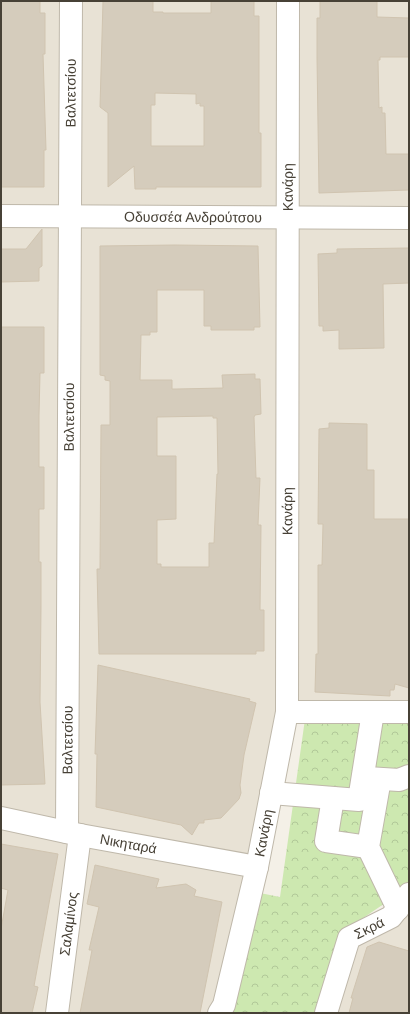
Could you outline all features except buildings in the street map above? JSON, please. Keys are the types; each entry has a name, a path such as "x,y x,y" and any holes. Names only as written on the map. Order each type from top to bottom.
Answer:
{"street":[{"name":"Βαλτετσίου","path":"71,1 73,834"},
{"name":"Κανάρη","path":"219,1013 224,1005 257,867 287,712 288,1"},
{"name":"Οδυσσέα Ανδρούτσου","path":"1,216 288,219 409,218"},
{"path":"287,712 409,712"},
{"path":"374,712 368,847 402,911"},
{"path":"372,779 399,780 409,776"},
{"path":"271,793 359,800 372,779"},
{"path":"333,798 326,841 368,847"},
{"name":"Νικηταρά","path":"1,818 73,834 257,867"},
{"name":"Σαλαμίνος","path":"57,1013 73,834"},
{"name":"Σκρά","path":"326,1013 349,938 402,911"}],"shaded area":[{"path":"1,1 409,1 409,702 277,702 250,849 213,1003 208,1013 1,1013"},
{"path":"409,903 409,1013 332,1013 354,941"}],"green space":[{"path":"305,719 409,722 409,881 400,893 341,933 317,1013 230,1013 255,892 280,897"}]}
